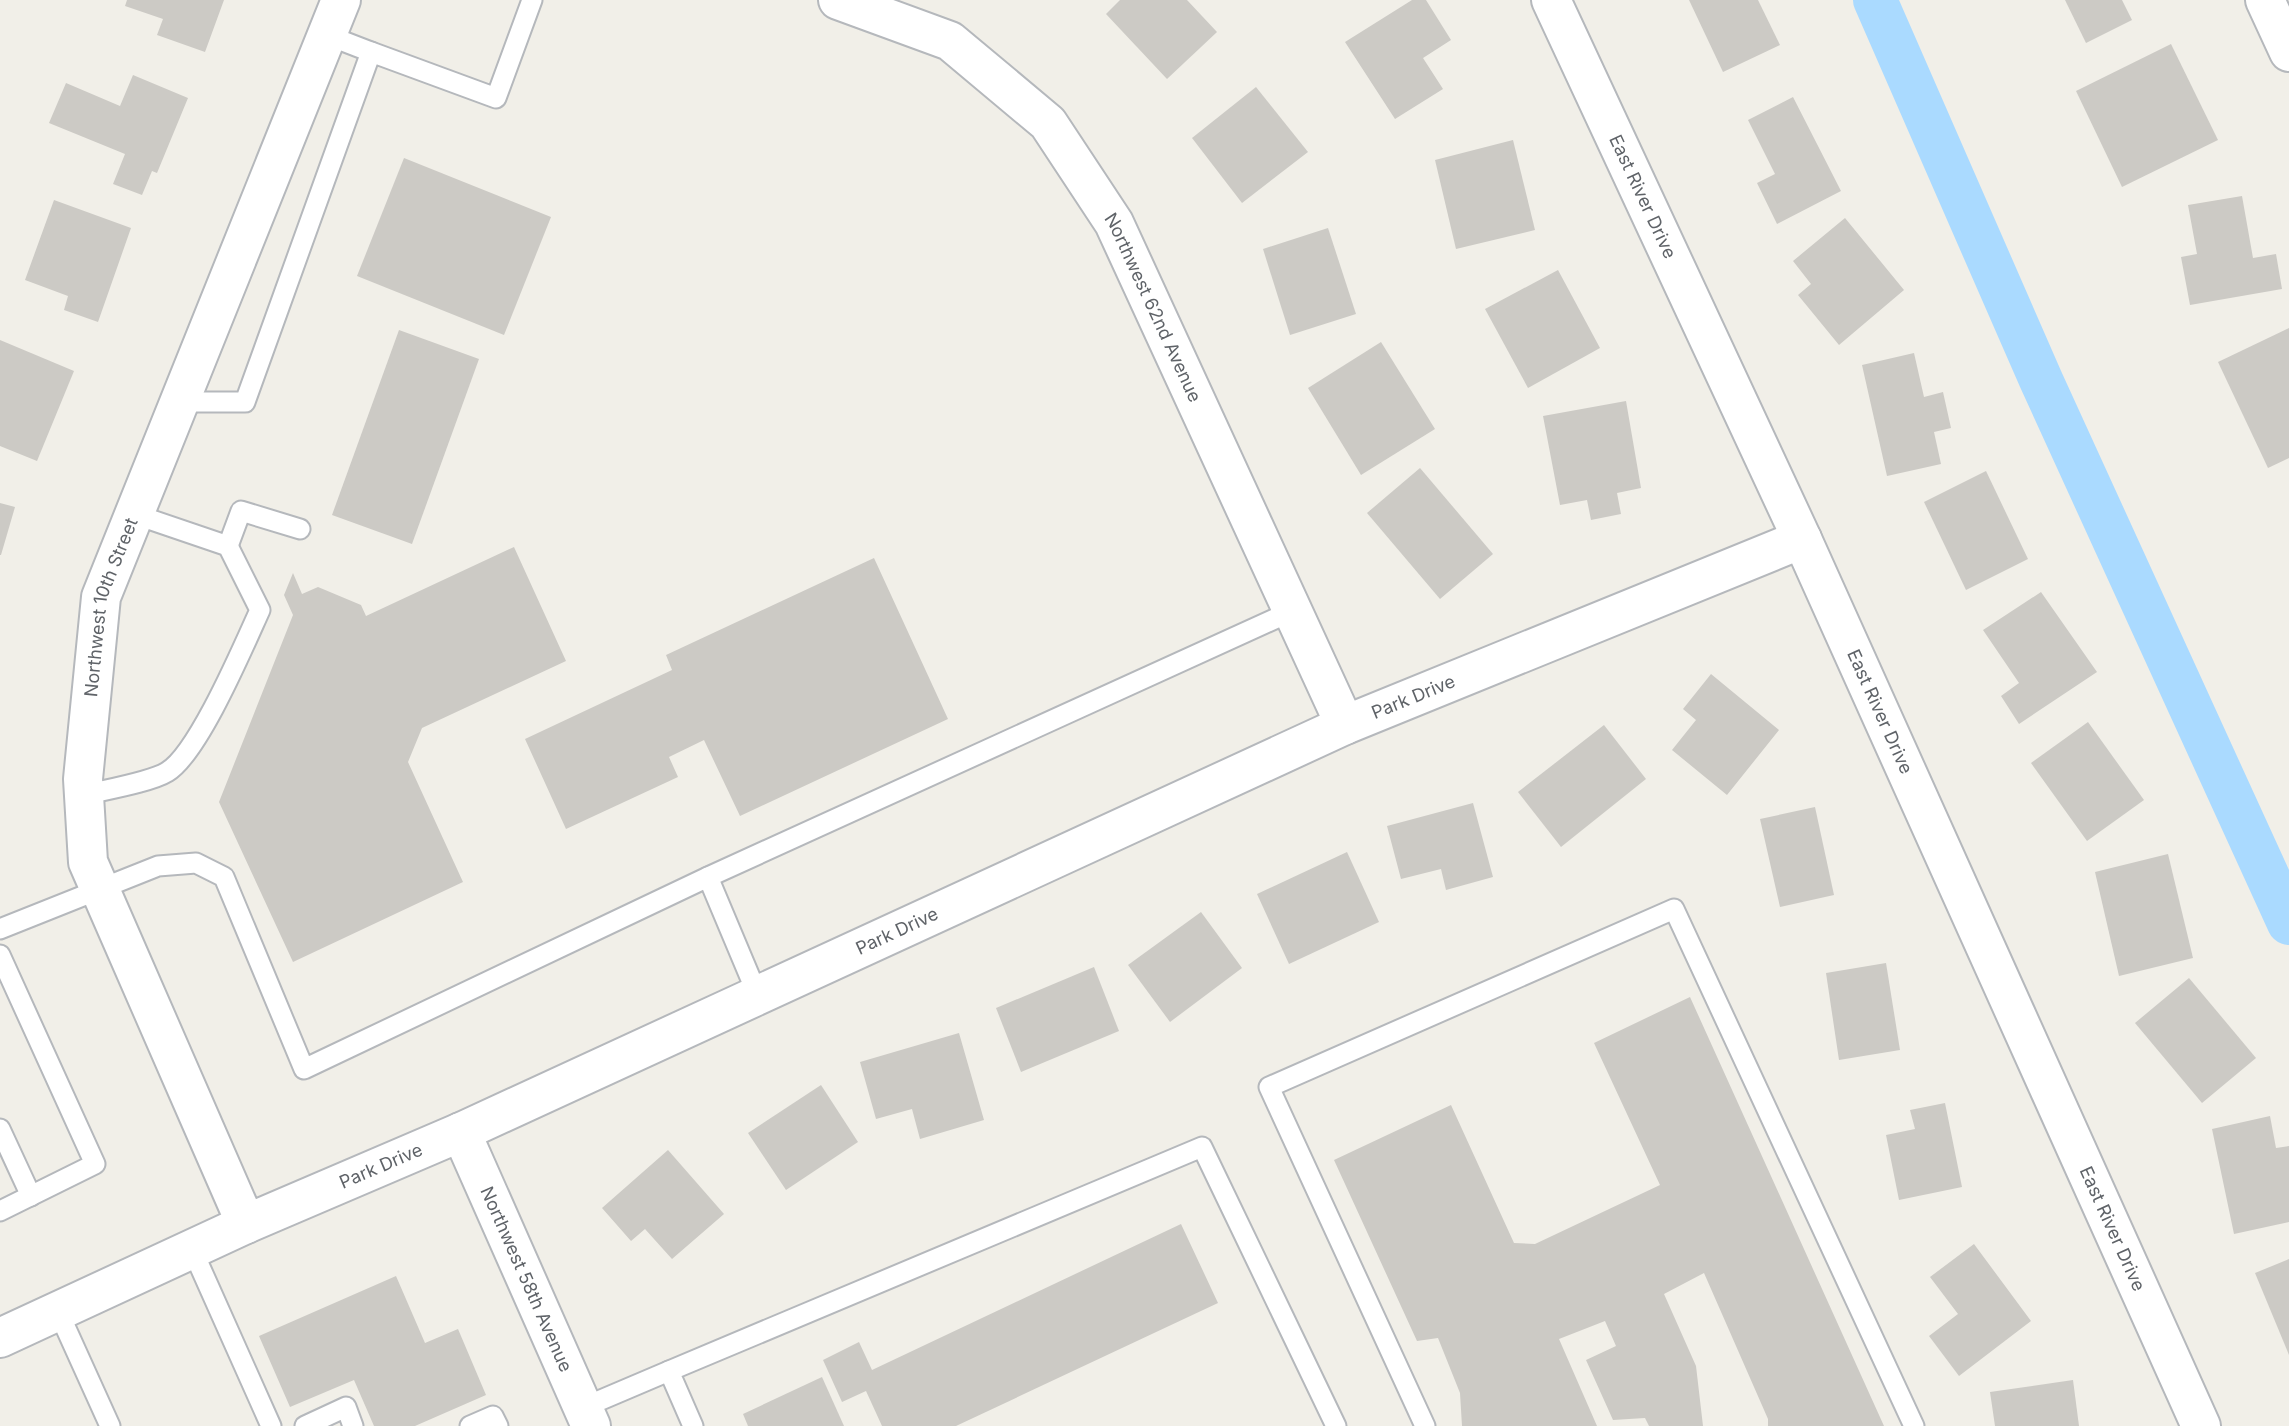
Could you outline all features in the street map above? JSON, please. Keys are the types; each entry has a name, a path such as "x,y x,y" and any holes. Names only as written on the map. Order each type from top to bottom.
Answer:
{"street":[{"name":"Northwest 10th Street","path":"246,1224 88,862 83,779 101,597 341,0"},
{"name":"Northwest 62nd Avenue","path":"838,0 950,41 1048,122 1114,223 1345,725"},
{"name":"East River Drive","path":"1551,0 1802,539 2201,1426"},
{"path":"2265,0 2289,51"},
{"name":"Park Drive","path":"0,1338 246,1224 461,1132 1345,725 1802,539"},
{"name":"Northwest 58th Avenue","path":"461,1132 587,1417"}],"lane":[{"path":"327,35 496,98 532,0"},
{"path":"180,402 245,402 370,52"},
{"path":"228,546 241,511 300,529"},
{"path":"84,795 167,772 196,737 233,671 260,610 228,546 134,514"},
{"path":"0,929 158,866 196,863 224,877 304,1069 708,877 1292,611"},
{"path":"708,877 758,996"},
{"path":"1425,1426 1269,1087 1674,909 1914,1426"},
{"path":"0,955 95,1164 0,1211"},
{"path":"0,1129 31,1196"},
{"path":"587,1417 669,1371 1202,1147 1336,1426"},
{"path":"192,1249 271,1426"},
{"path":"58,1311 110,1426"},
{"path":"669,1371 693,1426"},
{"path":"305,1426 345,1407 353,1426"},
{"path":"470,1426 493,1416 498,1426"}],"building":[{"path":"127,0 224,0 205,52 157,35 163,19 125,6"},
{"path":"1120,0 1187,0 1217,32 1167,79 1106,14"},
{"path":"1412,0 1426,0 1451,40 1423,58 1443,89 1395,119 1345,42"},
{"path":"1689,0 1758,0 1780,45 1723,72"},
{"path":"2065,0 2122,0 2132,20 2086,43"},
{"path":"2171,44 2218,140 2122,187 2076,91"},
{"path":"133,75 188,98 157,173 152,171 142,195 113,184 125,154 49,123 66,83 120,106"},
{"path":"1256,87 1308,152 1242,203 1192,138"},
{"path":"1793,97 1841,191 1777,224 1757,183 1775,174 1748,120"},
{"path":"1513,140 1535,230 1456,249 1435,160"},
{"path":"404,158 551,217 504,335 357,276"},
{"path":"2242,196 2253,258 2276,254 2282,289 2190,305 2181,257 2197,254 2188,205"},
{"path":"54,200 131,228 98,322 64,310 68,296 25,280"},
{"path":"1845,218 1904,290 1839,345 1798,295 1811,284 1793,261"},
{"path":"1328,228 1356,314 1290,335 1263,249"},
{"path":"1558,270 1600,348 1528,388 1485,309"},
{"path":"2289,328 2289,458 2268,468 2218,362"},
{"path":"399,330 479,359 412,544 332,515"},
{"path":"0,340 74,371 37,461 0,446"},
{"path":"1381,342 1435,429 1361,475 1308,388"},
{"path":"1914,353 1924,397 1943,392 1951,428 1934,432 1941,464 1887,476 1862,365"},
{"path":"1626,401 1641,488 1617,493 1621,514 1591,520 1587,500 1560,505 1543,416"},
{"path":"1420,468 1493,554 1440,599 1367,513"},
{"path":"1986,471 2028,559 1966,590 1924,502"},
{"path":"0,503 15,507 1,555 0,555"},
{"path":"514,547 566,661 422,728 408,762 463,882 293,962 219,802 293,615 284,595 293,573 302,594 318,587 361,605 366,616"},
{"path":"874,558 948,719 740,816 704,740 669,757 678,777 566,829 525,739 672,670 666,655"},
{"path":"2041,592 2097,672 2019,724 2001,696 2019,683 1983,630"},
{"path":"1711,674 1779,730 1727,795 1672,750 1696,720 1683,709"},
{"path":"2088,722 2144,800 2087,841 2031,763"},
{"path":"1604,725 1646,779 1561,847 1518,792"},
{"path":"1473,803 1493,877 1446,890 1441,869 1401,879 1387,826"},
{"path":"1815,807 1834,895 1780,907 1760,819"},
{"path":"1347,852 1379,922 1289,964 1257,894"},
{"path":"2168,854 2193,958 2119,976 2095,872"},
{"path":"1201,912 1242,968 1170,1022 1128,965"},
{"path":"1886,963 1900,1050 1839,1060 1826,973"},
{"path":"1094,967 1119,1031 1021,1072 996,1008"},
{"path":"2189,978 2256,1058 2202,1103 2135,1023"},
{"path":"1690,997 1884,1426 1768,1426 1768,1419 1704,1273 1664,1294 1696,1366 1703,1426 1649,1426 1645,1418 1613,1420 1586,1360 1616,1346 1605,1321 1559,1339 1597,1426 1462,1426 1460,1393 1438,1338 1417,1341 1334,1160 1451,1105 1514,1243 1535,1244 1660,1185 1594,1043"},
{"path":"959,1033 984,1120 920,1139 912,1109 876,1119 860,1062"},
{"path":"821,1085 858,1142 786,1190 748,1133"},
{"path":"1945,1103 1962,1187 1899,1200 1886,1135 1915,1129 1910,1110"},
{"path":"2270,1116 2276,1148 2289,1146 2289,1222 2234,1234 2212,1129"},
{"path":"668,1150 724,1214 672,1259 645,1229 631,1241 602,1208"},
{"path":"1181,1224 1218,1303 956,1426 882,1426 866,1391 842,1402 823,1360 859,1342 872,1370"},
{"path":"1974,1244 2031,1321 1959,1376 1929,1336 1958,1314 1930,1277"},
{"path":"2289,1259 2289,1355 2255,1273"},
{"path":"396,1276 425,1343 458,1329 486,1395 415,1426 374,1426 354,1380 290,1407 259,1336"},
{"path":"822,1377 844,1426 748,1426 743,1414"},
{"path":"2073,1380 2079,1426 1995,1426 1990,1392"}],"waterway":[{"path":"1875,0 2041,380 2289,923"}]}
